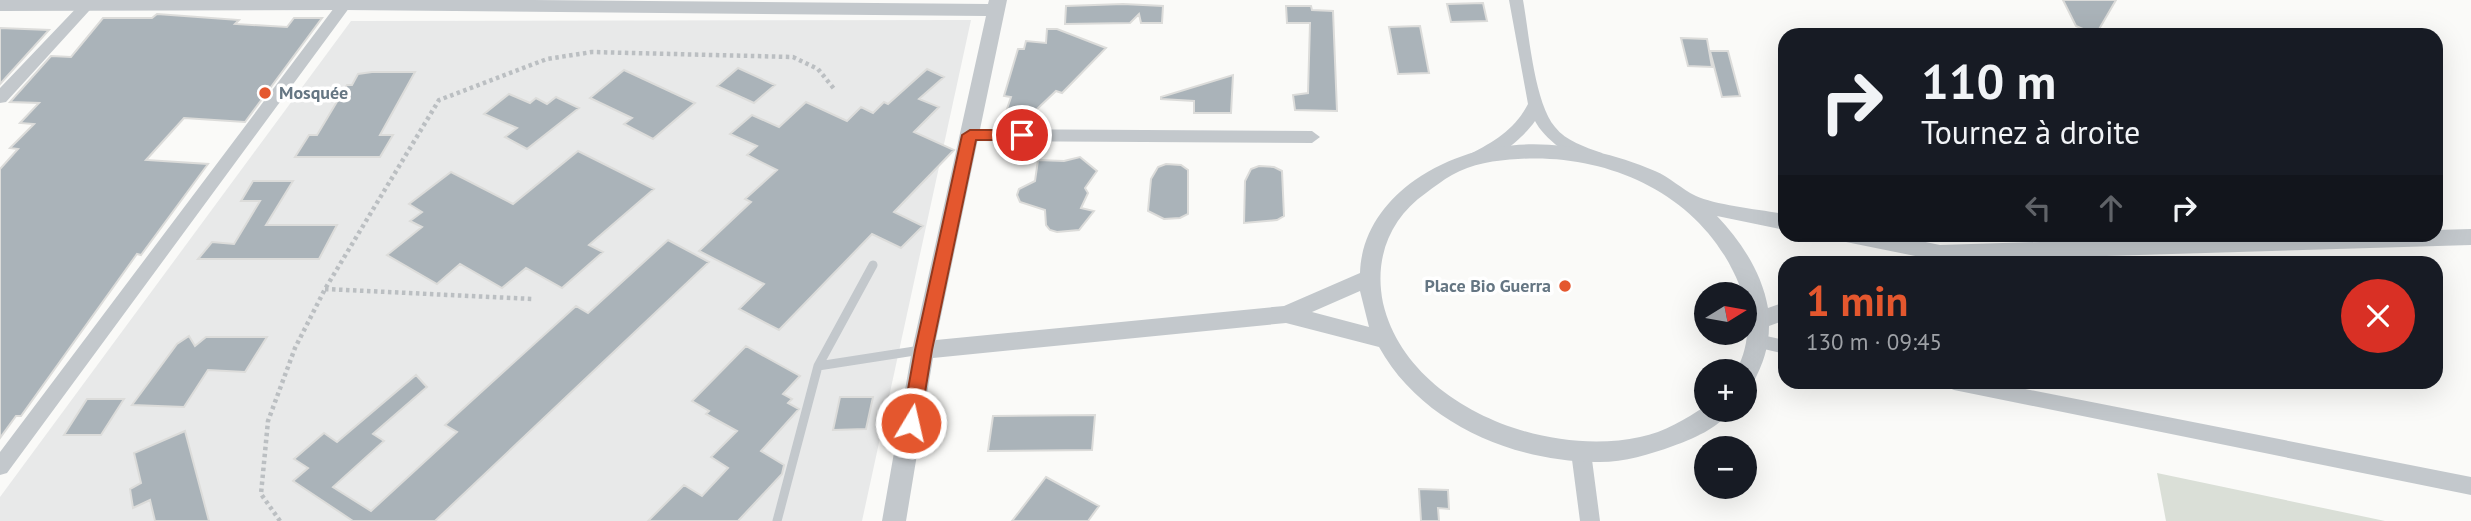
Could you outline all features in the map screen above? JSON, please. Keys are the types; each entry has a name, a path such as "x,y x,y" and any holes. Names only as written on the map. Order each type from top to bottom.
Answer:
{"street":[{"path":"1516,0 1536,104 1546,127 1564,144 1652,179 1691,203 1717,229 1739,257 1756,299 1758,331 1750,359"},
{"path":"0,98 90,2"},
{"path":"0,5 90,2 997,5 923,350 894,521"},
{"path":"0,467 347,2"},
{"path":"1536,104 1526,126 1512,139 1476,158 1433,175 1399,202 1377,237 1370,278 1377,319 1386,340 1410,374 1426,389 1463,417 1507,437 1581,452 1625,450 1666,441 1703,422"},
{"path":"970,135 1312,137"},
{"path":"1476,158 1536,150 1599,159"},
{"path":"1691,203 1778,221"},
{"path":"2443,238 2471,237"},
{"path":"1886,242 1940,253 2305,242"},
{"path":"1932,256 1940,253"},
{"path":"923,350 1286,314 1370,278"},
{"path":"1286,314 1386,340"},
{"path":"1758,331 1778,316"},
{"path":"1758,331 1778,343"},
{"path":"1989,389 2471,486"},
{"path":"1581,452 1590,521"}],"lane":[{"path":"777,521 818,366 873,265"},
{"path":"818,366 923,350"}],"path":[{"path":"280,521 261,494 268,421 295,348 325,289 439,100 547,60 592,52 793,57 818,69 835,90"},
{"path":"325,289 533,299"}],"shaded area":[{"path":"971,20 862,521 0,521 0,497 351,21"},
{"path":"2157,473 2385,521 2166,521"}],"building":[{"path":"2063,0 2116,0 2100,28 2076,26"},
{"path":"1483,3 1487,21 1451,22 1447,4"},
{"path":"1066,6 1163,6 1162,23 1141,23 1139,14 1130,23 1065,24"},
{"path":"1286,6 1311,6 1312,10 1333,11 1337,111 1295,110 1293,95 1308,93 1310,23 1287,23"},
{"path":"157,14 239,20 235,24 287,27 294,18 322,18 245,122 184,118 146,160 208,164 141,255 137,254 21,416 16,416 0,438 0,169 18,149 10,148 34,124 20,123 39,103 10,102 51,56 71,57 103,18 152,18"},
{"path":"1420,26 1429,73 1398,74 1389,27"},
{"path":"0,28 49,30 0,84"},
{"path":"1047,29 1057,29 1106,48 1062,93 1056,91 1035,111 1007,109 1011,97 1004,96 1018,49 1024,49 1026,41 1046,43"},
{"path":"1681,38 1707,39 1712,67 1688,66"},
{"path":"1710,51 1728,51 1740,96 1722,97"},
{"path":"738,68 775,85 754,103 717,86"},
{"path":"927,69 944,77 919,99 939,107 914,132 954,150 894,212 923,226 901,248 872,234 779,330 739,309 764,284 699,251 751,202 745,199 777,170 747,155 757,146 730,134 752,115 779,127 806,102 847,121 861,107 873,113 884,102 888,104"},
{"path":"624,70 695,103 653,139 624,124 632,118 590,98"},
{"path":"415,72 380,135 393,135 380,157 295,157 309,135 317,135 347,85 352,85 358,74"},
{"path":"1233,75 1231,113 1194,113 1194,101 1161,99 1161,97"},
{"path":"509,94 530,103 536,98 547,104 556,97 579,108 527,149 505,137 517,128 484,114"},
{"path":"578,151 654,189 589,245 603,252 562,288 526,268 502,288 460,264 437,284 387,255 422,227 410,221 422,212 409,204 451,172 513,204"},
{"path":"1080,157 1097,171 1085,188 1088,193 1081,208 1094,211 1079,230 1050,230 1046,225 1045,210 1020,202 1017,195 1019,189 1035,181 1038,160 1064,161"},
{"path":"1166,164 1181,165 1188,170 1188,214 1180,218 1164,219 1148,211 1151,179 1158,167"},
{"path":"1259,166 1274,167 1282,171 1284,216 1277,220 1244,223 1245,181 1251,169"},
{"path":"253,181 293,181 266,225 337,225 319,259 198,259 212,242 234,244 260,201 241,201"},
{"path":"668,240 709,262 435,521 353,521 293,481 308,468 294,459 324,433 337,442 416,375 427,387 373,434 384,441 333,487 371,511 457,432 445,425 576,306 588,313"},
{"path":"189,336 195,346 206,337 267,337 245,372 208,370 184,407 132,405 177,344"},
{"path":"746,346 800,376 783,394 792,399 788,403 799,409 761,451 784,465 782,474 738,521 648,521 684,485 702,496 728,468 711,457 737,431 706,414 709,411 692,401"},
{"path":"840,397 873,397 866,429 833,430"},
{"path":"87,399 124,399 101,435 64,435"},
{"path":"1095,415 1092,450 988,451 993,416"},
{"path":"185,431 209,521 155,521 150,500 133,508 130,489 141,483 134,453"},
{"path":"1046,477 1099,506 1088,521 1012,521"},
{"path":"1419,489 1448,490 1449,509 1438,508 1439,521 1421,521"}],"place":[{"name":"Mosquée","path":"265,93"},
{"name":"Place Bio Guerra","path":"1565,286"}],"route":[{"path":"911,423 923,350 970,135 1022,135"}]}
